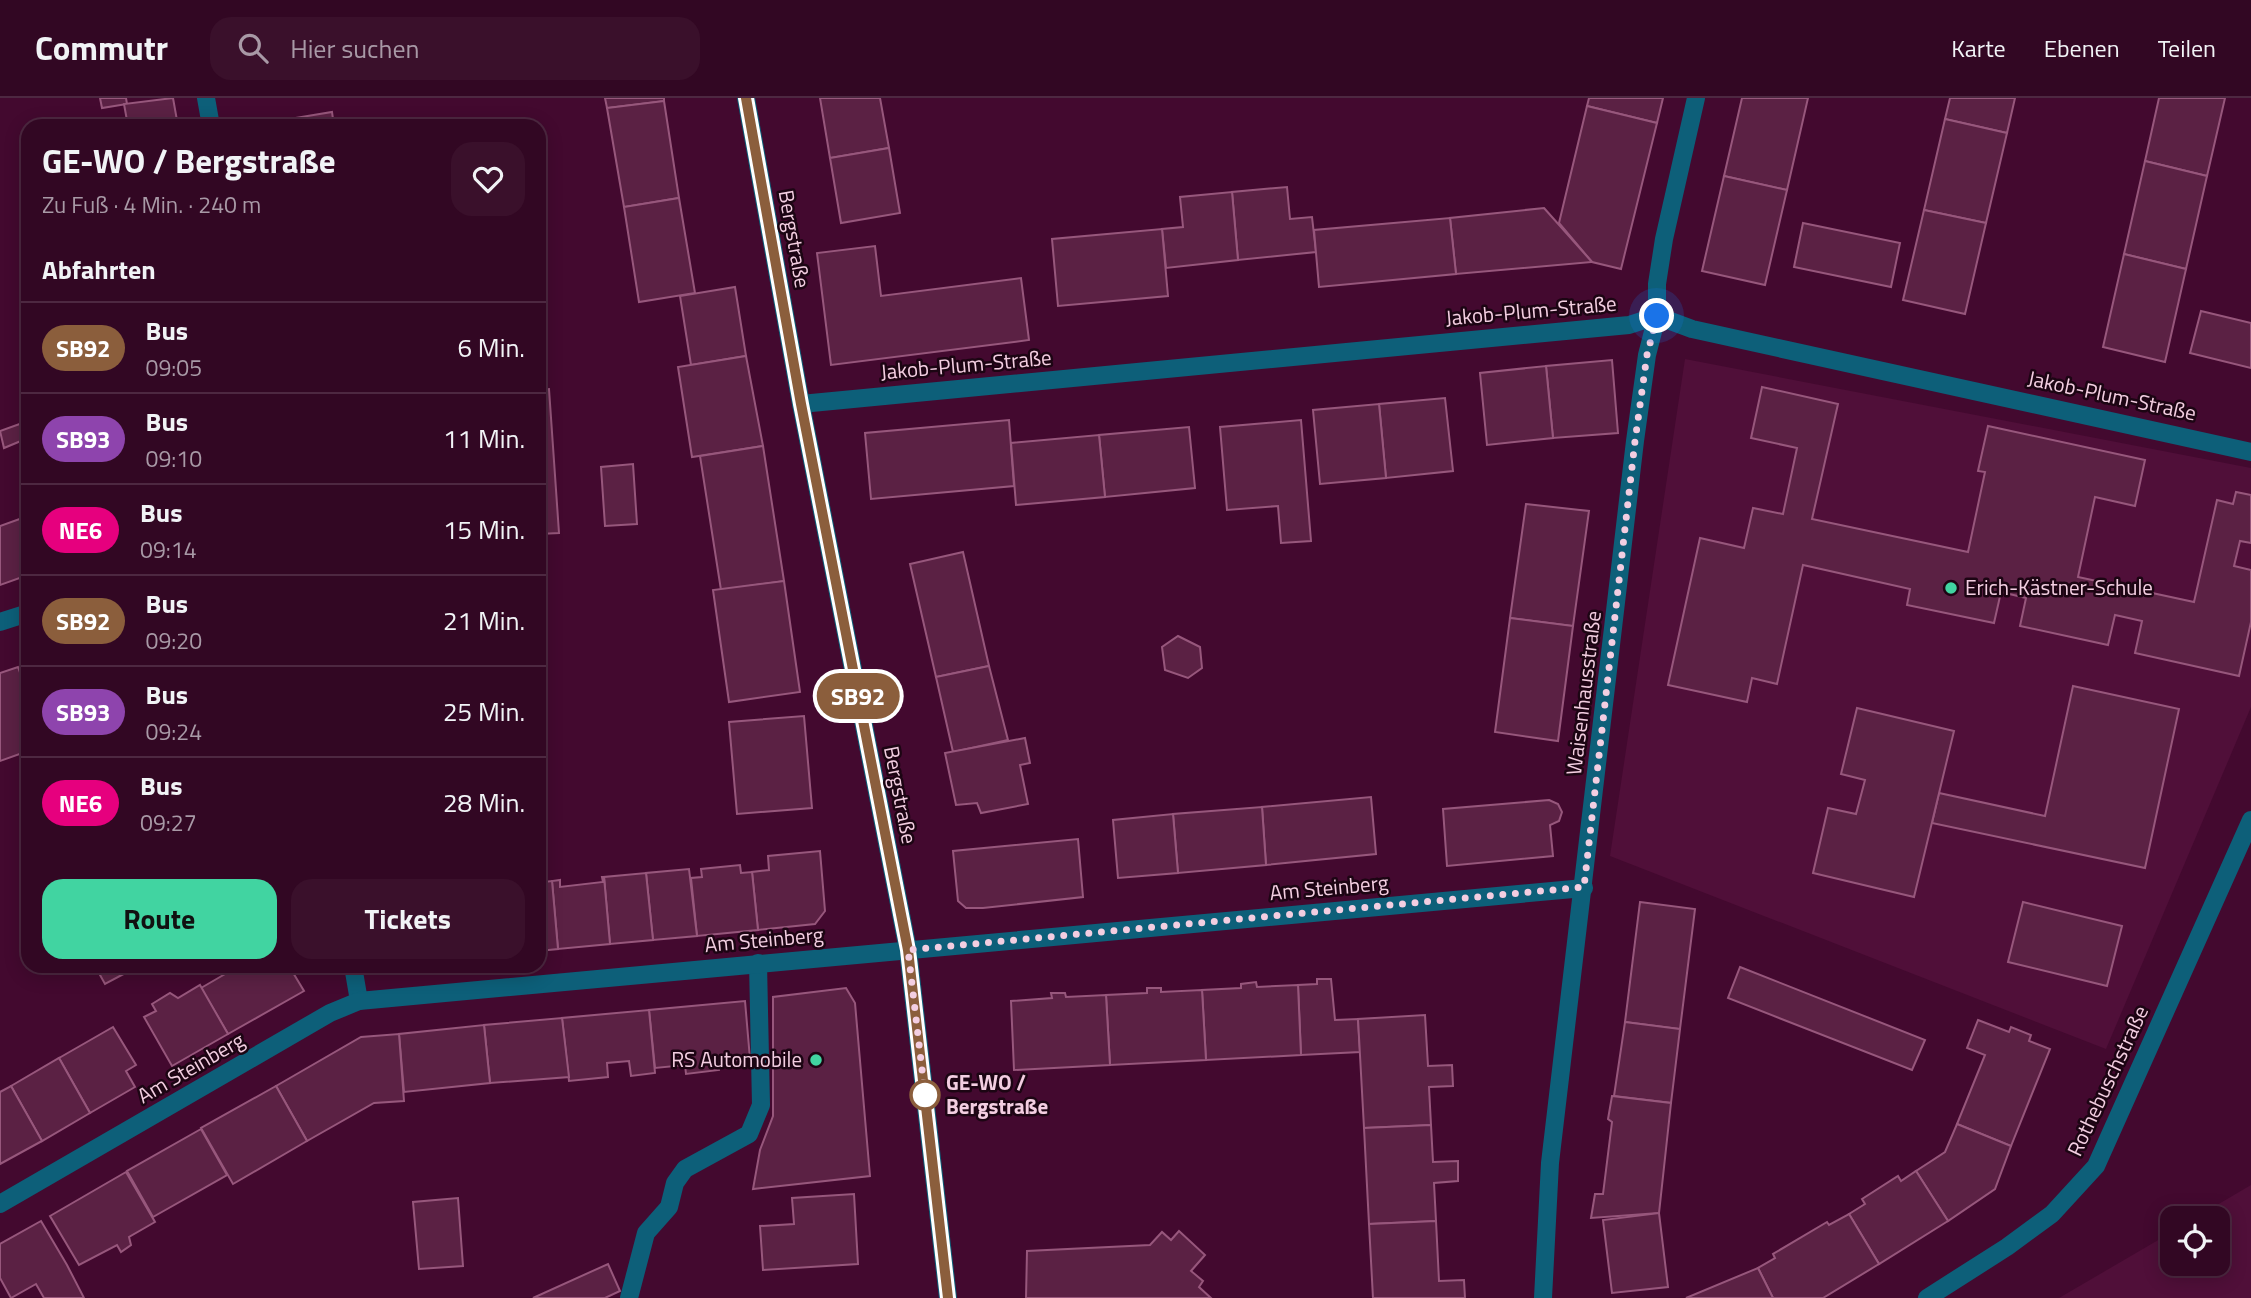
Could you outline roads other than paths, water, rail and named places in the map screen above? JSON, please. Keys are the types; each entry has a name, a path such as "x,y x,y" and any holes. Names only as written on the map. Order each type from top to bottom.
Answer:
{"street":[{"path":"206,98 210,119"},
{"name":"Bergstraße","path":"746,98 801,404 908,950 948,1298"},
{"name":"Waisenhausstraße","path":"1544,1298 1544,1232 1550,1163 1635,441 1647,355 1657,316 1657,284 1664,239 1696,98"},
{"name":"Jakob-Plum-Straße","path":"801,404 1629,325 1657,316 1692,329 2251,452"},
{"path":"0,622 21,614"},
{"name":"Rothebuschstraße","path":"1927,1298 2007,1247 2052,1214 2096,1166 2251,820"},
{"name":"Am Steinberg","path":"0,1203 330,1013 359,1001 1584,887"},
{"path":"629,1298 646,1233 669,1207 675,1183 685,1169 749,1134 761,1105 758,963"},
{"path":"354,973 359,1001"}],"place":[{"name":"Erich-Kästner-Schule","path":"1951,588"},
{"name":"RS Automobile","path":"816,1060"},
{"name":"GE-WO / Bergstraße","path":"925,1095"}]}
